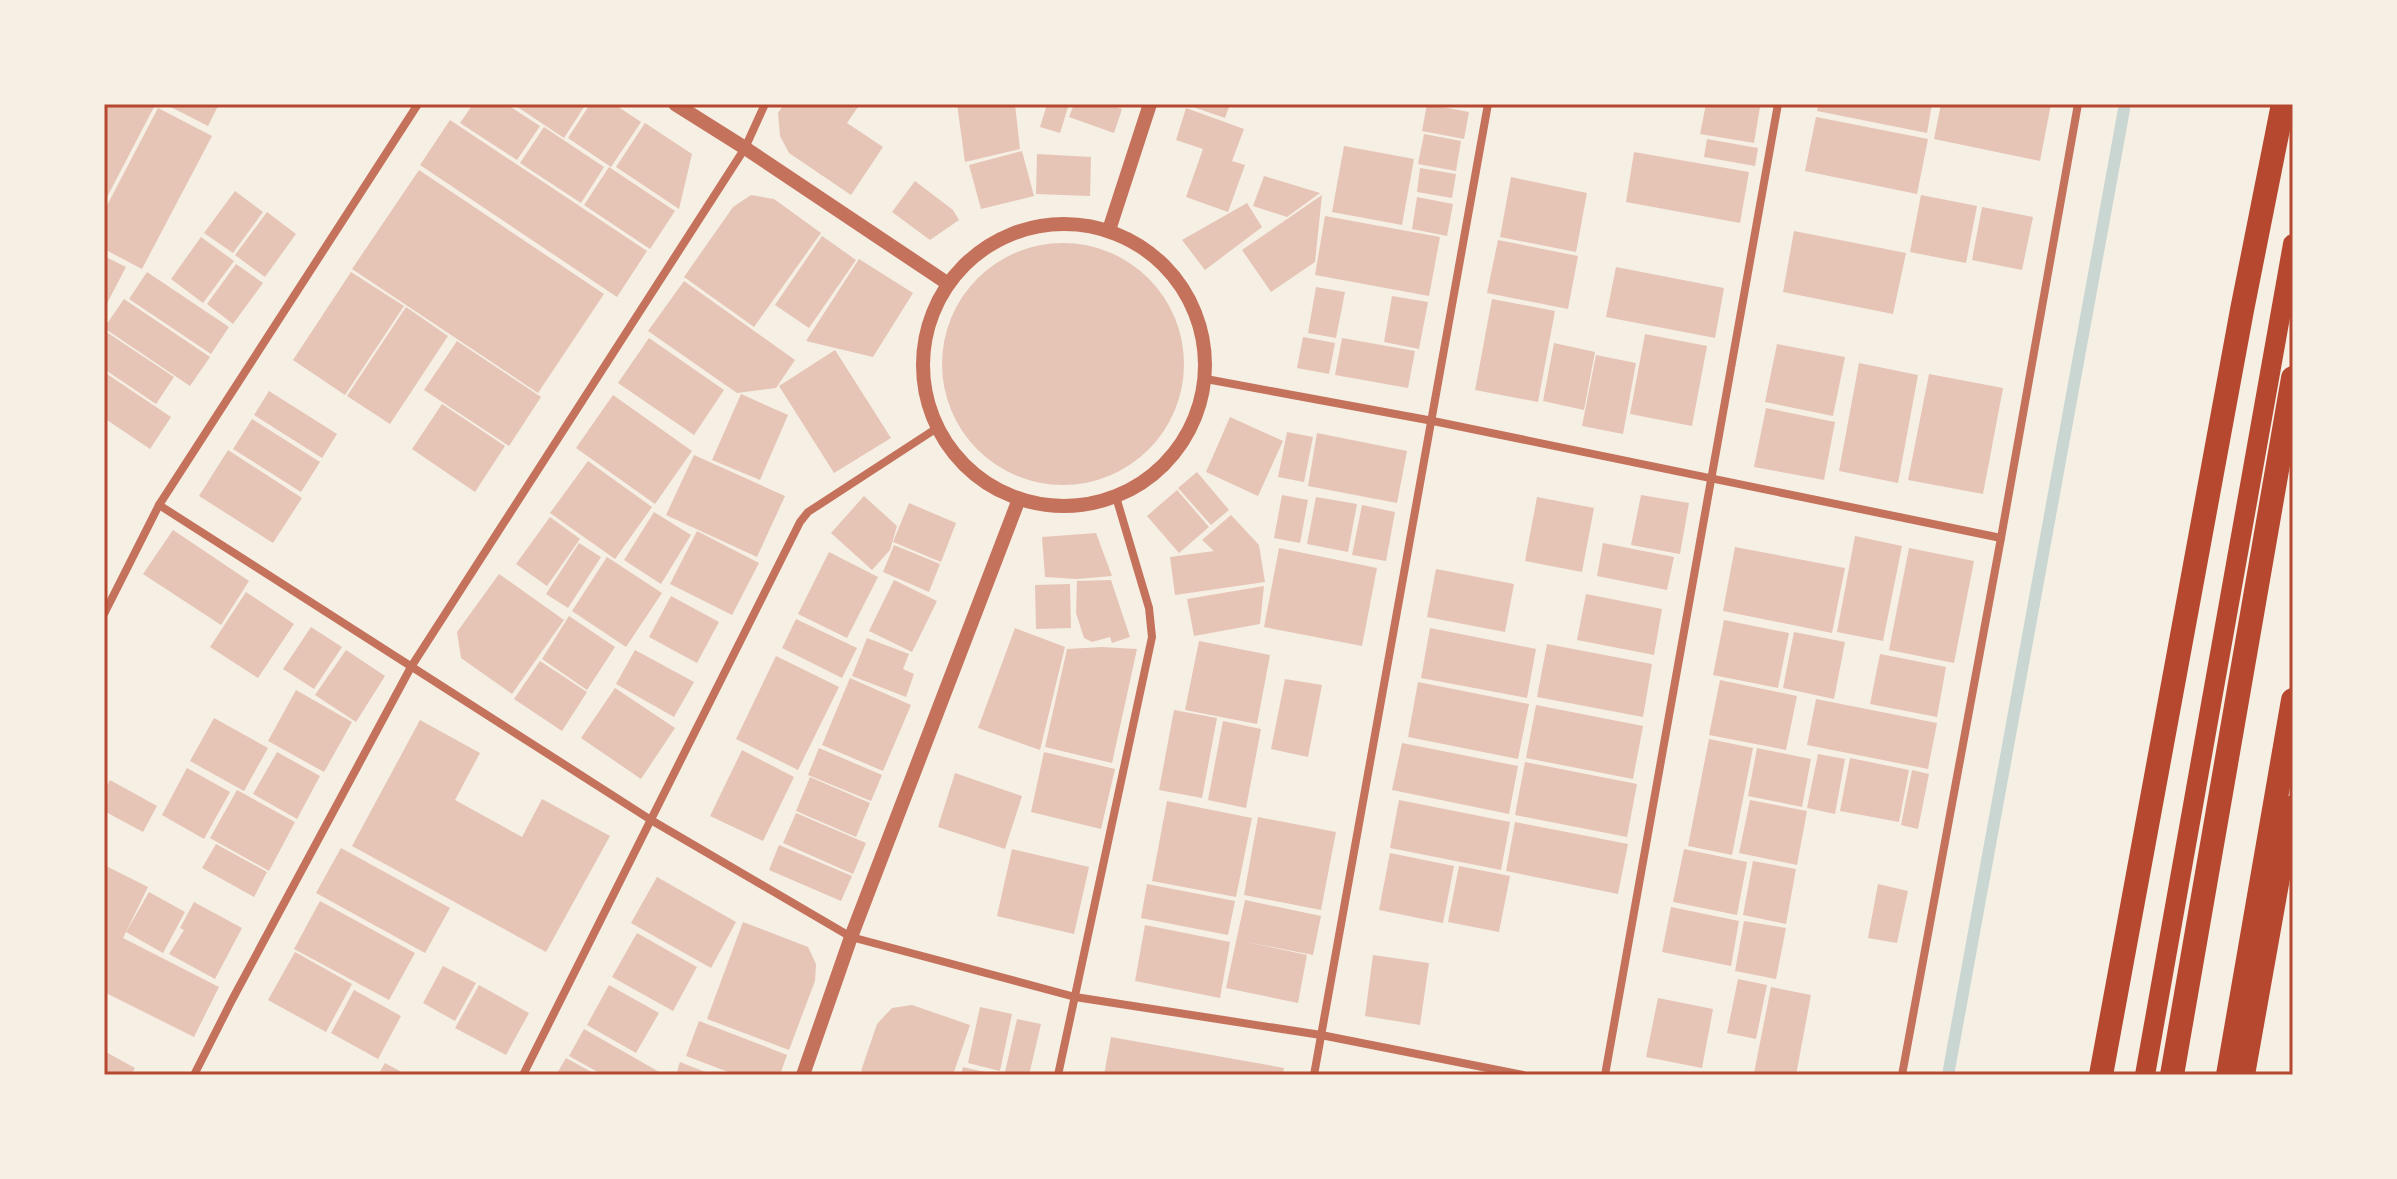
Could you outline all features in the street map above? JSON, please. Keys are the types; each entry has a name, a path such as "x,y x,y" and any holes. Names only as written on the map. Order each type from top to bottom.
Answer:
{"highway":[{"path":"2101,1075 2283,104"},
{"path":"2172,1075 2293,378"},
{"path":"2228,1075 2293,700"}],"main road":[{"path":"2145,1075 2293,244"},
{"path":"2245,1075 2293,805"}],"street":[{"path":"104,614 159,505 418,104"},
{"path":"675,104 947,283"},
{"path":"194,1075 411,667 745,148 765,104"},
{"path":"1109,230 1150,104"},
{"path":"1314,1075 1488,104"},
{"path":"1605,1075 1778,104"},
{"path":"1902,1075 2078,104"},
{"path":"1073,223 1109,230 1143,247 1172,273 1193,305 1205,341 1206,379 1197,417 1178,451 1151,479 1116,497 1084,506 1051,507 1019,499 986,483 958,459 937,428 922,380 926,329 947,283 972,256 1002,236 1037,225 1073,223"},
{"path":"1206,379 1433,421 2001,538"},
{"path":"523,1075 800,522 808,512 937,428"},
{"path":"1058,1075 1152,637 1149,608 1116,497"},
{"path":"803,1075 851,937 1019,499"},
{"path":"159,505 651,820 851,937 1075,997 1321,1035 1523,1075"}],"building":[{"path":"104,104 149,104 154,107 104,203"},
{"path":"165,104 219,104 208,126"},
{"path":"473,104 506,104 540,126 517,160 460,123"},
{"path":"513,104 586,104 564,138"},
{"path":"590,104 614,104 641,122 611,167 568,138"},
{"path":"784,104 860,104 847,123 883,147 851,195 789,153 780,136 778,113"},
{"path":"957,104 1015,104 1020,149 965,162"},
{"path":"1047,104 1069,104 1060,133 1040,127"},
{"path":"1074,104 1108,104 1122,109 1114,133 1069,117"},
{"path":"1193,104 1230,104 1225,118 1193,107"},
{"path":"1427,104 1469,112 1464,139 1422,131"},
{"path":"1706,104 1760,107 1754,143 1700,134"},
{"path":"1818,104 1932,104 1927,133 1817,111"},
{"path":"1941,104 2051,104 2040,161 1934,139"},
{"path":"158,108 212,136 142,269 104,249 104,211"},
{"path":"1186,108 1244,129 1232,161 1245,165 1228,212 1186,197 1203,149 1176,140"},
{"path":"1816,117 1928,139 1917,194 1805,171"},
{"path":"450,120 647,251 617,297 420,165"},
{"path":"645,123 692,154 679,209 616,167"},
{"path":"544,127 604,167 581,203 520,163"},
{"path":"1424,134 1461,141 1456,171 1418,164"},
{"path":"1707,139 1758,148 1755,166 1704,157"},
{"path":"1344,146 1414,159 1402,225 1332,212"},
{"path":"1022,151 1034,196 981,209 969,165"},
{"path":"1634,152 1749,172 1740,223 1626,202"},
{"path":"1037,154 1091,157 1090,196 1036,194"},
{"path":"609,167 675,211 650,249 584,205"},
{"path":"1420,168 1456,174 1452,198 1417,192"},
{"path":"419,170 604,294 538,393 352,269"},
{"path":"1264,176 1320,193 1287,217 1253,206"},
{"path":"1511,177 1587,193 1576,252 1500,237"},
{"path":"915,181 953,210 959,220 930,240 892,212"},
{"path":"235,191 263,212 233,253 204,233"},
{"path":"751,195 774,199 821,233 754,327 684,277 733,207"},
{"path":"1322,195 1315,262 1271,292 1242,250"},
{"path":"1921,195 1977,206 1966,263 1910,252"},
{"path":"1417,197 1453,204 1447,236 1412,229"},
{"path":"1247,203 1262,227 1205,270 1182,240"},
{"path":"1982,207 2033,217 2022,270 1972,260"},
{"path":"267,212 296,234 265,277 235,255"},
{"path":"1325,216 1440,237 1429,296 1315,275"},
{"path":"1794,231 1906,253 1893,314 1783,292"},
{"path":"822,236 856,260 809,328 775,305"},
{"path":"201,237 234,261 203,303 171,279"},
{"path":"1498,240 1578,256 1568,309 1487,293"},
{"path":"1063,243 1087,245 1109,252 1130,263 1148,279 1164,297 1175,318 1182,340 1182,388 1175,410 1164,431 1148,449 1130,465 1109,476 1087,483 1063,485 1039,483 1017,476 996,465 978,449 962,431 951,410 944,388 942,364 944,340 951,318 962,297 978,279 996,263 1017,252 1039,245"},
{"path":"104,256 126,267 104,309"},
{"path":"859,259 913,293 873,357 806,341"},
{"path":"236,264 263,283 233,324 207,304"},
{"path":"1616,267 1724,288 1715,338 1606,317"},
{"path":"147,272 229,327 211,354 129,299"},
{"path":"351,272 404,306 345,395 293,360"},
{"path":"684,281 795,360 776,388 737,393 648,331"},
{"path":"1316,287 1345,292 1336,338 1308,333"},
{"path":"1392,296 1428,302 1419,349 1384,342"},
{"path":"124,299 210,357 190,386 104,328"},
{"path":"1492,299 1555,311 1538,402 1475,390"},
{"path":"406,307 448,336 390,424 347,396"},
{"path":"108,333 174,377 156,404 104,369 104,338"},
{"path":"1645,334 1707,346 1692,426 1630,414"},
{"path":"1303,337 1335,343 1329,374 1297,368"},
{"path":"649,338 724,390 694,435 618,383"},
{"path":"1342,338 1415,351 1408,388 1335,375"},
{"path":"457,341 541,397 509,446 424,390"},
{"path":"1554,343 1595,352 1584,410 1543,401"},
{"path":"1777,344 1845,357 1833,416 1765,402"},
{"path":"835,350 891,438 834,473 779,386"},
{"path":"1596,355 1636,363 1623,434 1582,426"},
{"path":"1859,363 1918,375 1898,483 1839,471"},
{"path":"104,372 171,417 150,449 104,418"},
{"path":"1929,374 2003,388 1983,494 1908,480"},
{"path":"269,391 337,434 322,458 254,415"},
{"path":"741,394 788,415 760,480 712,460"},
{"path":"613,395 692,451 655,504 576,448"},
{"path":"442,404 505,446 475,492 412,449"},
{"path":"1766,408 1835,422 1824,480 1754,467"},
{"path":"1230,417 1283,441 1258,496 1206,472"},
{"path":"252,419 320,462 301,492 233,449"},
{"path":"1287,432 1313,437 1304,482 1278,477"},
{"path":"1317,433 1407,451 1397,503 1308,486"},
{"path":"228,450 302,498 273,543 199,496"},
{"path":"694,455 785,496 757,557 666,515"},
{"path":"588,461 652,507 615,559 550,513"},
{"path":"1197,472 1229,510 1211,525 1178,488"},
{"path":"1177,490 1209,527 1179,553 1147,516"},
{"path":"1282,495 1308,500 1300,543 1274,538"},
{"path":"1641,495 1689,503 1680,554 1631,545"},
{"path":"864,496 897,526 890,550 872,570 831,533"},
{"path":"1316,497 1357,504 1348,552 1307,544"},
{"path":"1537,497 1594,508 1582,572 1525,561"},
{"path":"909,503 956,523 941,562 893,542"},
{"path":"1362,505 1395,512 1386,561 1352,555"},
{"path":"654,512 691,535 661,584 624,560"},
{"path":"1231,515 1259,545 1265,582 1175,595 1170,557 1214,551 1202,540"},
{"path":"550,517 580,539 547,586 516,564"},
{"path":"173,530 249,581 221,625 143,574"},
{"path":"697,531 759,563 732,615 670,584"},
{"path":"1096,533 1112,576 1077,579 1045,577 1042,537"},
{"path":"1855,536 1902,546 1883,641 1837,632"},
{"path":"579,543 601,557 568,608 546,594"},
{"path":"1603,543 1674,557 1667,590 1597,576"},
{"path":"894,545 940,564 929,592 883,572"},
{"path":"1735,547 1845,568 1832,633 1723,611"},
{"path":"1279,548 1377,568 1362,646 1264,627"},
{"path":"1909,548 1974,561 1954,663 1889,650"},
{"path":"829,552 878,577 847,638 798,614"},
{"path":"607,557 662,593 626,647 572,611"},
{"path":"1436,569 1514,584 1505,632 1427,617"},
{"path":"499,574 564,620 512,694 461,658 457,632"},
{"path":"894,580 937,601 912,652 869,631"},
{"path":"1111,580 1130,637 1112,643 1110,637 1092,642 1084,638 1076,613 1077,581"},
{"path":"1070,584 1071,628 1036,629 1035,585"},
{"path":"1264,586 1260,624 1194,636 1187,599"},
{"path":"246,592 294,624 258,678 210,647"},
{"path":"1586,594 1662,609 1654,655 1577,640"},
{"path":"671,596 719,622 697,663 649,637"},
{"path":"569,616 615,647 587,690 542,659"},
{"path":"796,619 857,648 842,678 782,648"},
{"path":"1724,620 1789,633 1778,688 1713,675"},
{"path":"311,627 342,647 314,689 283,669"},
{"path":"1015,628 1065,647 1040,750 978,728"},
{"path":"1430,628 1536,649 1527,698 1421,678"},
{"path":"1794,632 1845,642 1834,699 1783,688"},
{"path":"867,638 909,654 903,669 914,674 906,697 852,676"},
{"path":"1199,641 1270,655 1257,724 1185,710"},
{"path":"1547,644 1652,664 1643,717 1537,697"},
{"path":"1067,649 1137,649 1112,763 1045,747"},
{"path":"346,650 385,676 356,722 315,695"},
{"path":"635,650 694,682 674,717 616,684"},
{"path":"1880,654 1946,667 1937,717 1870,704"},
{"path":"776,656 839,687 798,770 736,739"},
{"path":"540,661 587,692 562,731 514,699"},
{"path":"850,678 911,705 883,771 822,745"},
{"path":"1285,679 1322,685 1308,757 1271,749"},
{"path":"1720,680 1797,696 1786,750 1709,735"},
{"path":"1418,682 1529,704 1518,759 1408,737"},
{"path":"615,688 675,728 641,779 581,738"},
{"path":"296,690 352,722 324,772 268,741"},
{"path":"1816,699 1937,723 1928,769 1807,745"},
{"path":"1536,705 1643,726 1633,779 1526,758"},
{"path":"1174,710 1217,718 1202,798 1159,790"},
{"path":"214,718 268,748 244,791 190,761"},
{"path":"420,720 480,753 455,800 522,837 542,799 610,836 546,952 352,846"},
{"path":"1223,721 1261,729 1246,808 1208,800"},
{"path":"1709,739 1753,748 1732,855 1688,846"},
{"path":"1402,743 1518,766 1509,814 1392,790"},
{"path":"819,748 882,775 871,801 808,775"},
{"path":"1757,748 1811,759 1802,807 1748,796"},
{"path":"742,750 794,777 763,841 710,816"},
{"path":"277,752 320,776 297,819 253,794"},
{"path":"1044,752 1115,769 1101,829 1031,812"},
{"path":"1818,754 1845,759 1835,814 1807,808"},
{"path":"1850,758 1909,770 1899,822 1840,811"},
{"path":"1525,762 1637,784 1627,837 1515,815"},
{"path":"187,768 230,792 204,839 162,815"},
{"path":"1912,770 1929,774 1918,829 1901,825"},
{"path":"955,773 1022,796 1005,849 938,827"},
{"path":"810,777 870,803 856,837 796,811"},
{"path":"110,780 157,806 143,832 104,811 104,791"},
{"path":"237,790 295,822 269,871 210,838"},
{"path":"1399,800 1510,822 1501,870 1390,848"},
{"path":"1750,800 1807,811 1797,865 1739,853"},
{"path":"1167,801 1252,818 1236,897 1152,881"},
{"path":"796,813 866,843 853,874 783,843"},
{"path":"1258,817 1336,832 1321,910 1244,895"},
{"path":"1515,822 1628,844 1618,894 1506,871"},
{"path":"216,844 267,872 254,897 202,868"},
{"path":"779,845 852,876 841,901 769,870"},
{"path":"341,848 450,908 425,953 316,893"},
{"path":"1012,849 1089,867 1074,934 997,916"},
{"path":"1684,849 1747,862 1737,915 1673,902"},
{"path":"1390,853 1454,866 1443,923 1379,910"},
{"path":"1753,861 1796,869 1786,924 1743,915"},
{"path":"104,865 148,887 123,938 219,987 194,1037 104,992"},
{"path":"1459,866 1510,876 1499,932 1448,922"},
{"path":"657,877 736,922 711,968 631,923"},
{"path":"1147,884 1235,901 1228,935 1141,918"},
{"path":"1878,884 1908,891 1897,943 1868,938"},
{"path":"149,892 185,912 163,953 126,932"},
{"path":"1245,900 1321,916 1313,955 1242,941 1307,955 1298,1003 1226,988"},
{"path":"320,901 415,953 389,1000 294,949"},
{"path":"194,902 242,928 215,979 169,954 184,930 180,928"},
{"path":"1671,907 1739,921 1731,966 1662,952"},
{"path":"1744,921 1786,928 1776,979 1735,971"},
{"path":"743,922 808,947 816,964 815,981 789,1050 707,1019"},
{"path":"1145,925 1230,942 1220,998 1135,981"},
{"path":"637,933 697,967 673,1011 612,977"},
{"path":"295,952 352,984 326,1032 268,1000"},
{"path":"1373,955 1429,963 1420,1025 1365,1016"},
{"path":"443,966 476,983 455,1021 423,1003"},
{"path":"1738,979 1767,985 1756,1039 1727,1033"},
{"path":"479,985 529,1013 506,1055 455,1028"},
{"path":"609,985 659,1013 636,1053 587,1025"},
{"path":"1771,987 1811,995 1796,1075 1754,1073"},
{"path":"354,990 401,1016 378,1059 331,1033"},
{"path":"1658,998 1713,1009 1702,1068 1646,1057"},
{"path":"912,1005 970,1025 953,1075 873,1075 861,1071 877,1024 892,1008"},
{"path":"980,1007 1012,1014 1000,1071 968,1063"},
{"path":"1017,1019 1041,1024 1029,1075 1005,1072"},
{"path":"699,1021 787,1055 780,1075 736,1075 686,1056"},
{"path":"584,1029 660,1075 603,1075 569,1056"},
{"path":"1111,1037 1284,1068 1283,1075 1104,1075"},
{"path":"104,1051 135,1068 131,1075 104,1075"},
{"path":"566,1058 597,1075 556,1075"},
{"path":"680,1062 713,1075 676,1075"},
{"path":"385,1063 407,1075 378,1075"},
{"path":"963,1067 994,1074 994,1075 961,1075"}],"waterway":[{"path":"1948,1075 2125,104"}]}
